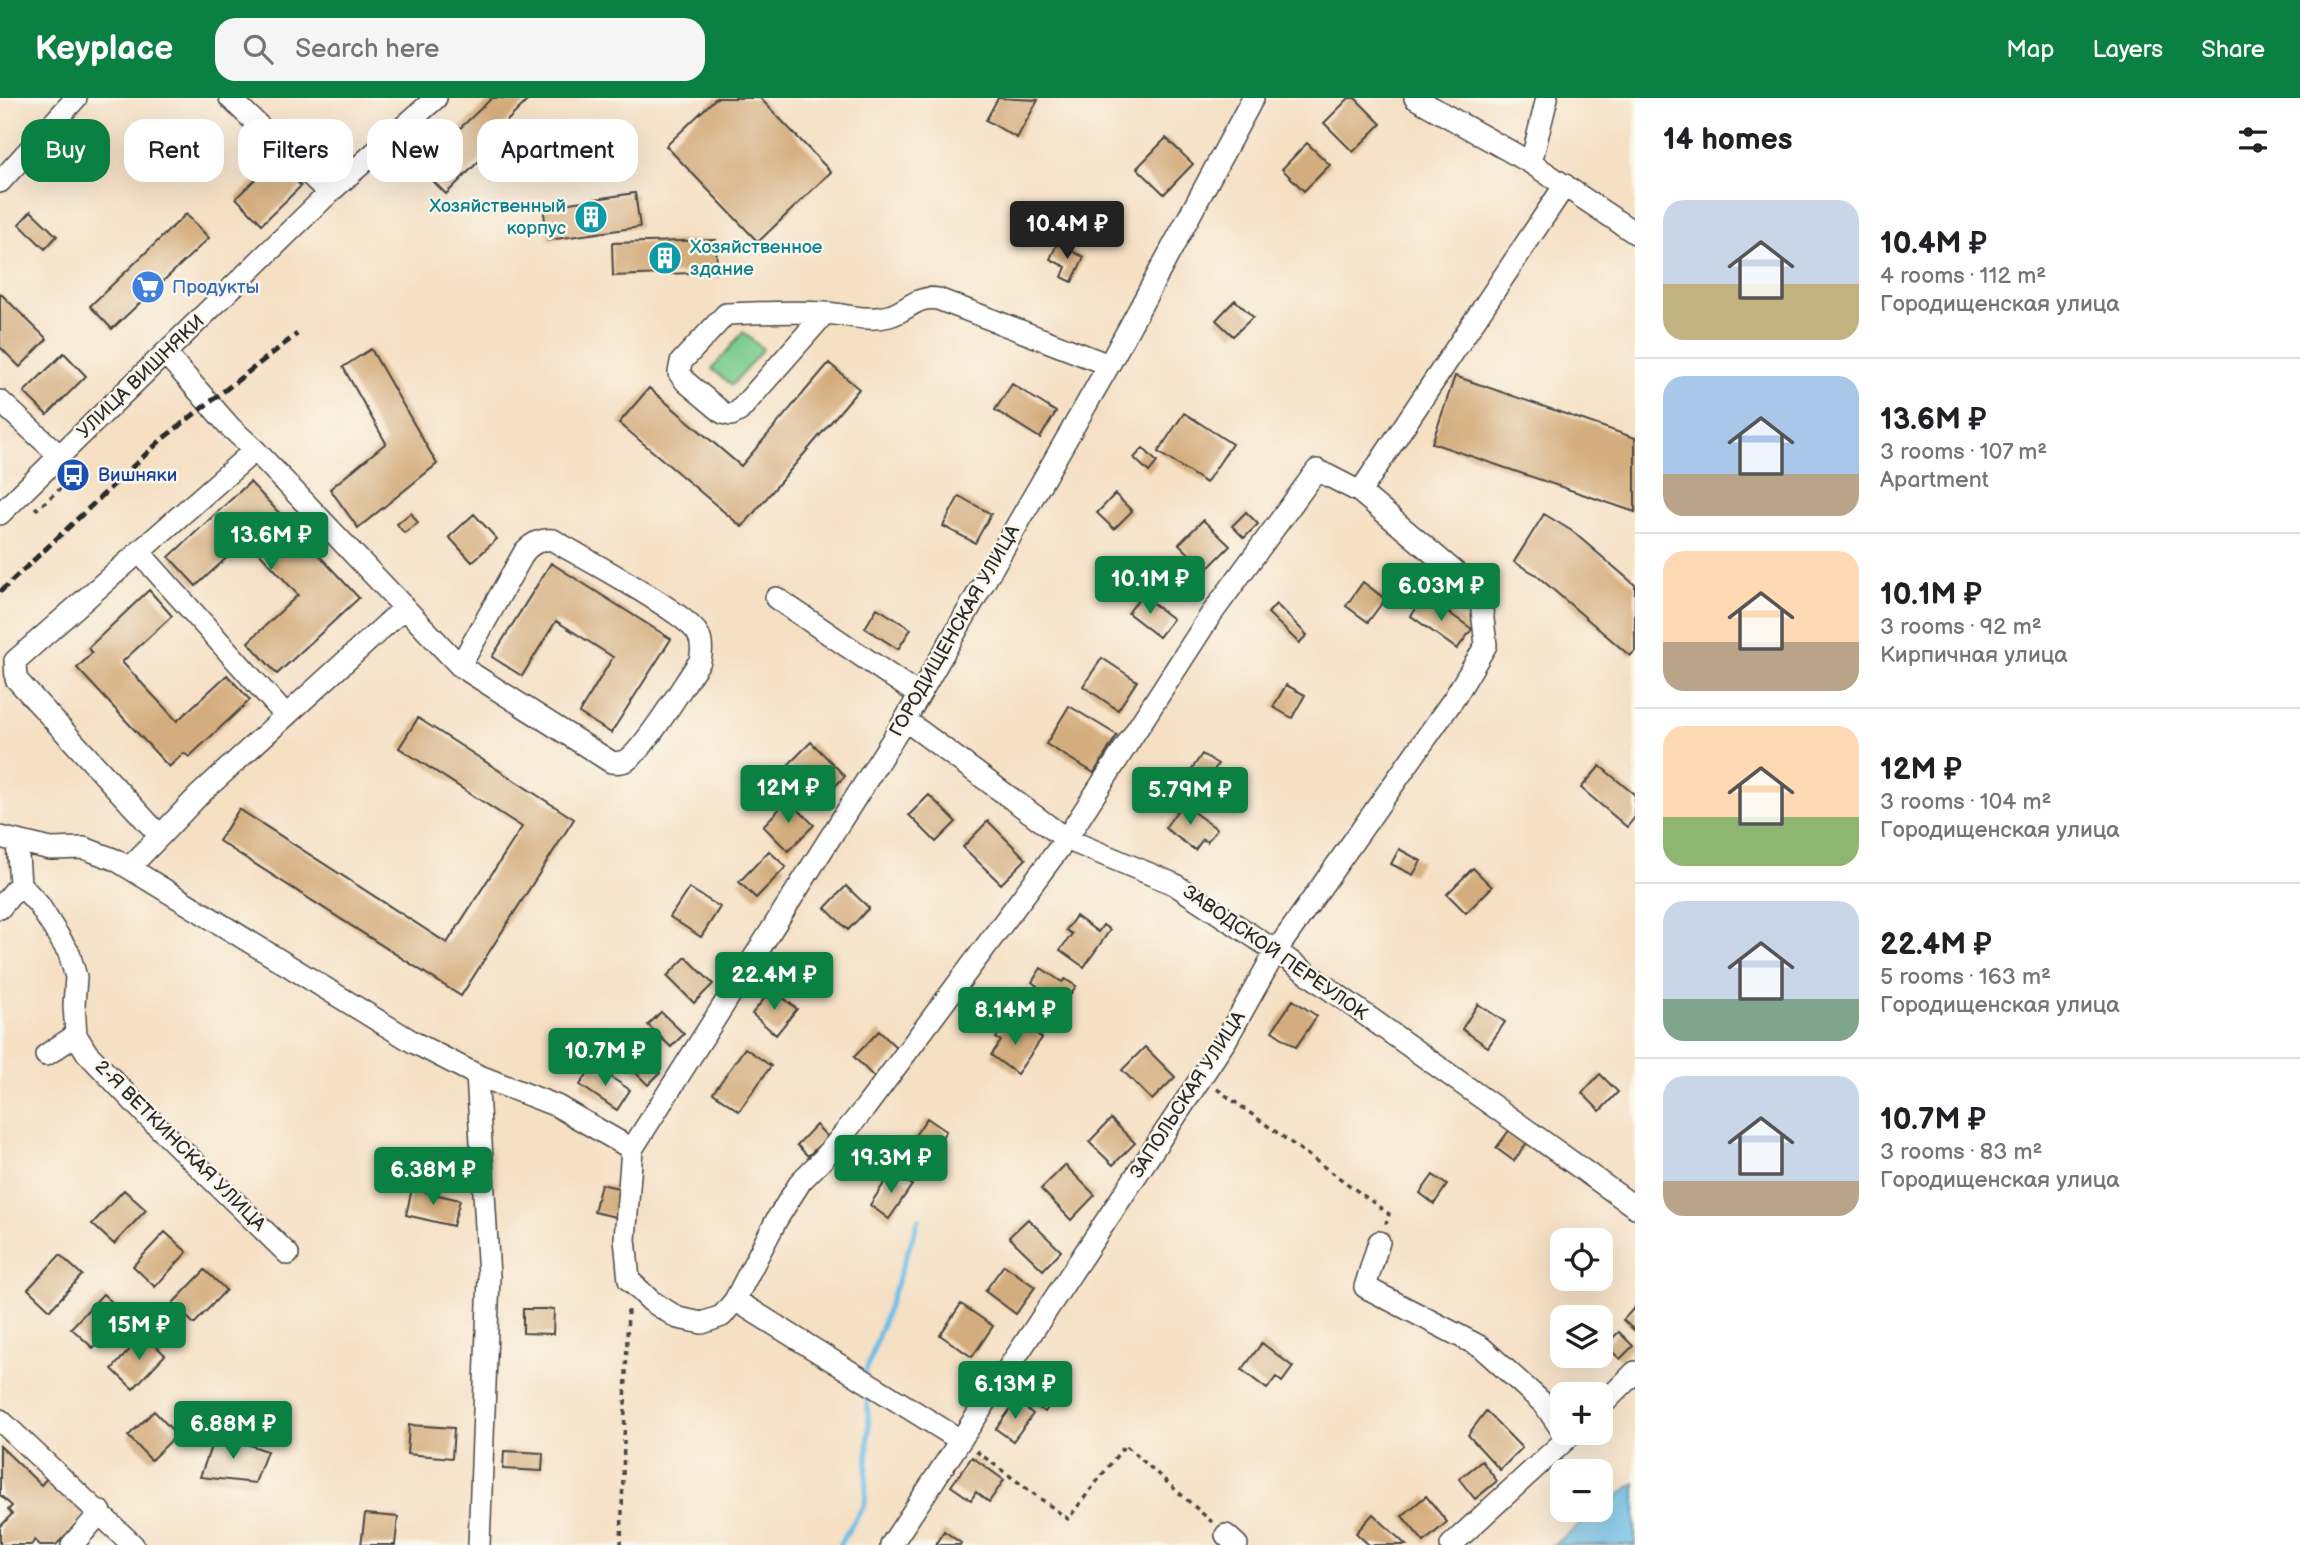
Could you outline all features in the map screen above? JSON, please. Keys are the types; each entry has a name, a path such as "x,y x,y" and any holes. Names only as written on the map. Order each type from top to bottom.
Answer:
{"street":[{"path":"0,182 76,98"},
{"path":"230,98 329,194"},
{"name":"УЛИЦА ВИШНЯКИ","path":"0,513 329,194 436,98"},
{"name":"ГОРОДИЩЕНСКАЯ УЛИЦА","path":"632,1149 905,720 1109,365 1253,98"},
{"path":"1415,98 1531,163 1635,233"},
{"path":"1531,163 1547,98"},
{"path":"46,1055 76,1035 76,977 69,953 39,905 20,884 9,839 51,849 84,848 116,860 412,1042 477,1075 557,1107 632,1149 625,1239 629,1280 651,1301 678,1318 702,1323 722,1316 735,1300 777,1219 801,1181 865,1108 1066,839 1210,617 1317,470 1360,492 1565,186"},
{"path":"825,313 740,411 731,415 723,414 679,373 681,362 726,314 825,313 869,319 890,316 929,297 1109,365"},
{"path":"166,354 230,427 460,666 611,762 619,763 628,759 644,742 700,661 702,647 699,635 680,615 553,540 545,539 537,541 525,551 460,666"},
{"path":"0,401 60,456"},
{"path":"160,836 16,680 15,661 255,450"},
{"name":"ЗАПОЛЬСКАЯ УЛИЦА","path":"891,1545 1226,1040 1276,951 1455,697 1486,645 1480,593 1360,492"},
{"path":"139,552 286,716"},
{"path":"776,598 919,695"},
{"path":"129,868 199,795 403,609"},
{"name":"ЗАВОДСКОЙ ПЕРЕУЛОК","path":"905,720 1066,839 1174,884 1276,951 1635,1207"},
{"path":"0,908 20,884"},
{"name":"2-Я ВЕТКИНСКАЯ УЛИЦА","path":"76,1035 87,1053 149,1118 288,1254"},
{"path":"477,1075 489,1277 479,1545"},
{"path":"1379,1242 1365,1287 1481,1347 1550,1412"},
{"path":"735,1300 960,1440"},
{"path":"1613,1394 1635,1372"},
{"path":"0,1420 133,1545"},
{"path":"1451,1545 1555,1445"},
{"path":"72,1545 101,1513"}],"path":[{"path":"1201,1078 1390,1214 1379,1242"},
{"path":"621,1545 629,1280"},
{"path":"960,1440 1068,1519 1125,1445 1232,1540"}],"green space":[{"path":"743,332 763,349 732,385 712,369"}],"water":[{"path":"1635,1483 1635,1545 1553,1545 1583,1522 1613,1522 1613,1500"}],"building":[{"path":"492,98 530,98 509,119 477,119 477,163 463,177 463,125"},
{"path":"716,98 760,98 831,172 758,242 666,146"},
{"path":"998,98 1038,100 1017,138 986,120"},
{"path":"1349,98 1355,98 1381,124 1353,152 1324,123"},
{"path":"1166,138 1193,164 1164,194 1137,168"},
{"path":"1307,143 1330,165 1304,191 1282,169"},
{"path":"252,182 297,182 301,186 262,224 236,198"},
{"path":"434,182 458,182 446,194"},
{"name":"Хозяйственный корпус","path":"635,193 640,227 548,240 543,207"},
{"path":"31,211 57,236 45,249 19,224"},
{"path":"186,214 209,238 112,329 90,306"},
{"name":"Хозяйственное здание","path":"716,240 717,272 613,276 612,243"},
{"path":"1057,244 1084,257 1072,282 1062,277 1066,267 1050,259"},
{"path":"0,293 47,339 20,367 0,347"},
{"path":"1235,300 1253,317 1233,336 1216,320"},
{"path":"371,349 437,464 358,528 330,489 386,443 343,367"},
{"path":"64,353 86,376 47,415 24,392"},
{"path":"829,363 859,389 742,527 619,423 649,388 741,466"},
{"path":"1455,376 1635,438 1635,512 1432,443"},
{"path":"1012,384 1056,412 1040,438 995,410"},
{"path":"1184,413 1232,444 1206,483 1158,452"},
{"path":"1143,448 1157,462 1149,472 1134,458"},
{"path":"250,482 359,598 277,674 248,642 298,595 247,539 196,586 169,557"},
{"path":"1115,494 1132,511 1114,529 1097,513"},
{"path":"959,496 991,514 975,543 943,526"},
{"path":"1246,512 1258,524 1244,538 1232,526"},
{"path":"411,513 418,523 404,533 397,524"},
{"path":"474,514 497,539 472,562 449,537"},
{"path":"1544,514 1572,531 1635,585 1635,651 1630,656 1535,574 1514,562"},
{"path":"1203,520 1230,546 1206,570 1179,544"},
{"path":"551,563 671,639 611,733 579,713 613,657 556,621 522,676 492,657"},
{"path":"1363,582 1385,599 1368,622 1346,606"},
{"path":"149,590 172,616 122,662 177,721 227,675 250,700 189,757 184,753 169,767 77,668 92,653 88,648"},
{"path":"1142,595 1173,619 1159,637 1128,613"},
{"path":"1425,596 1472,629 1457,649 1411,616"},
{"path":"1276,604 1307,635 1299,643 1268,613"},
{"path":"877,608 911,629 898,649 865,628"},
{"path":"1102,658 1137,681 1118,710 1083,686"},
{"path":"1286,685 1305,695 1292,718 1273,707"},
{"path":"1069,706 1117,735 1094,773 1046,744"},
{"path":"418,718 574,819 461,996 219,841 239,809 447,943 522,827 399,748"},
{"path":"811,742 845,776 823,799 788,765"},
{"path":"1202,754 1218,764 1208,779 1192,769"},
{"path":"1600,766 1635,795 1635,817 1627,827 1581,788"},
{"path":"929,795 956,822 936,842 909,815"},
{"path":"788,800 814,825 788,851 763,826"},
{"path":"1182,804 1217,829 1207,842 1203,839 1195,850 1165,828"},
{"path":"988,821 1026,859 1001,884 963,847"},
{"path":"1399,849 1421,861 1413,875 1391,864"},
{"path":"769,851 786,867 756,898 739,882"},
{"path":"1473,868 1492,887 1466,913 1447,894"},
{"path":"846,886 869,908 848,930 825,908"},
{"path":"689,888 720,907 701,937 670,917"},
{"path":"1076,916 1098,932 1103,925 1110,930 1084,967 1060,950 1072,934 1066,930"},
{"path":"686,957 713,984 694,1003 667,976"},
{"path":"1041,968 1062,982 1065,979 1076,986 1052,1022 1025,1004 1037,986 1032,982"},
{"path":"772,989 797,1009 776,1035 752,1014"},
{"path":"1293,1000 1317,1016 1296,1047 1272,1031"},
{"path":"1478,1004 1505,1022 1488,1047 1462,1029"},
{"path":"661,1012 684,1034 671,1047 648,1025"},
{"path":"1007,1022 1023,1034 1028,1028 1042,1038 1017,1074 991,1055 1001,1041 996,1038"},
{"path":"879,1031 900,1051 874,1077 854,1057"},
{"path":"1145,1047 1175,1077 1152,1100 1122,1070"},
{"path":"745,1048 771,1066 739,1111 713,1093"},
{"path":"638,1050 660,1073 648,1085 626,1063"},
{"path":"593,1065 630,1090 617,1110 580,1085"},
{"path":"1600,1074 1618,1092 1600,1111 1582,1093"},
{"path":"927,1118 946,1131 925,1163 905,1150"},
{"path":"1111,1119 1135,1143 1113,1165 1089,1142"},
{"path":"816,1125 828,1137 808,1156 797,1145"},
{"path":"1511,1128 1528,1141 1514,1161 1496,1148"},
{"path":"1065,1165 1095,1195 1071,1220 1041,1189"},
{"path":"892,1171 912,1185 889,1219 870,1205"},
{"path":"1433,1175 1447,1185 1434,1204 1420,1193"},
{"path":"601,1184 627,1190 620,1218 594,1212"},
{"path":"412,1189 460,1200 453,1226 406,1215"},
{"path":"124,1190 146,1210 114,1244 92,1224"},
{"path":"1028,1219 1061,1251 1043,1270 1009,1237"},
{"path":"165,1232 187,1252 155,1287 133,1266"},
{"path":"60,1255 82,1275 50,1310 28,1289"},
{"path":"1004,1265 1035,1287 1016,1314 985,1291"},
{"path":"205,1270 226,1290 194,1324 173,1303"},
{"path":"103,1294 125,1314 93,1348 71,1328"},
{"path":"961,1304 993,1326 972,1357 940,1335"},
{"path":"1635,1307 1635,1331 1623,1320"},
{"path":"523,1309 554,1309 553,1334 523,1333"},
{"path":"1619,1332 1633,1346 1620,1359 1613,1352 1613,1338"},
{"path":"144,1334 165,1355 133,1389 112,1369"},
{"path":"1262,1343 1293,1367 1282,1382 1276,1377 1267,1389 1242,1370"},
{"path":"1032,1375 1058,1393 1045,1412 1019,1395"},
{"path":"1016,1401 1033,1414 1013,1441 996,1429"},
{"path":"154,1411 177,1435 151,1460 128,1436"},
{"path":"1486,1411 1522,1448 1500,1470 1468,1435"},
{"path":"409,1425 454,1428 452,1458 407,1454"},
{"path":"216,1433 267,1451 255,1483 200,1477"},
{"path":"0,1446 41,1485 49,1476 87,1513 56,1545 40,1545 35,1540 31,1545 0,1545 0,1527 12,1514 8,1510 12,1506 0,1495"},
{"path":"504,1451 543,1453 542,1471 503,1469"},
{"path":"972,1457 1004,1480 989,1502 976,1492 971,1500 951,1486"},
{"path":"1482,1461 1497,1481 1475,1499 1459,1479"},
{"path":"1426,1496 1447,1522 1424,1542 1402,1516"},
{"path":"365,1514 398,1517 395,1545 361,1545"},
{"path":"1373,1514 1406,1545 1369,1545 1356,1533"},
{"path":"944,1531 961,1543 960,1545 935,1545"}],"waterway":[{"path":"865,1374 919,1219"},
{"path":"839,1545 865,1504 869,1427 866,1387"}],"railway":[{"path":"0,592 161,440 297,334"}],"place":[{"name":"Хозяйственный корпус","path":"591,217"},
{"name":"Хозяйственное здание","path":"665,258"},
{"name":"Продукты","path":"148,287"},
{"name":"Вишняки","path":"73,475"}]}
